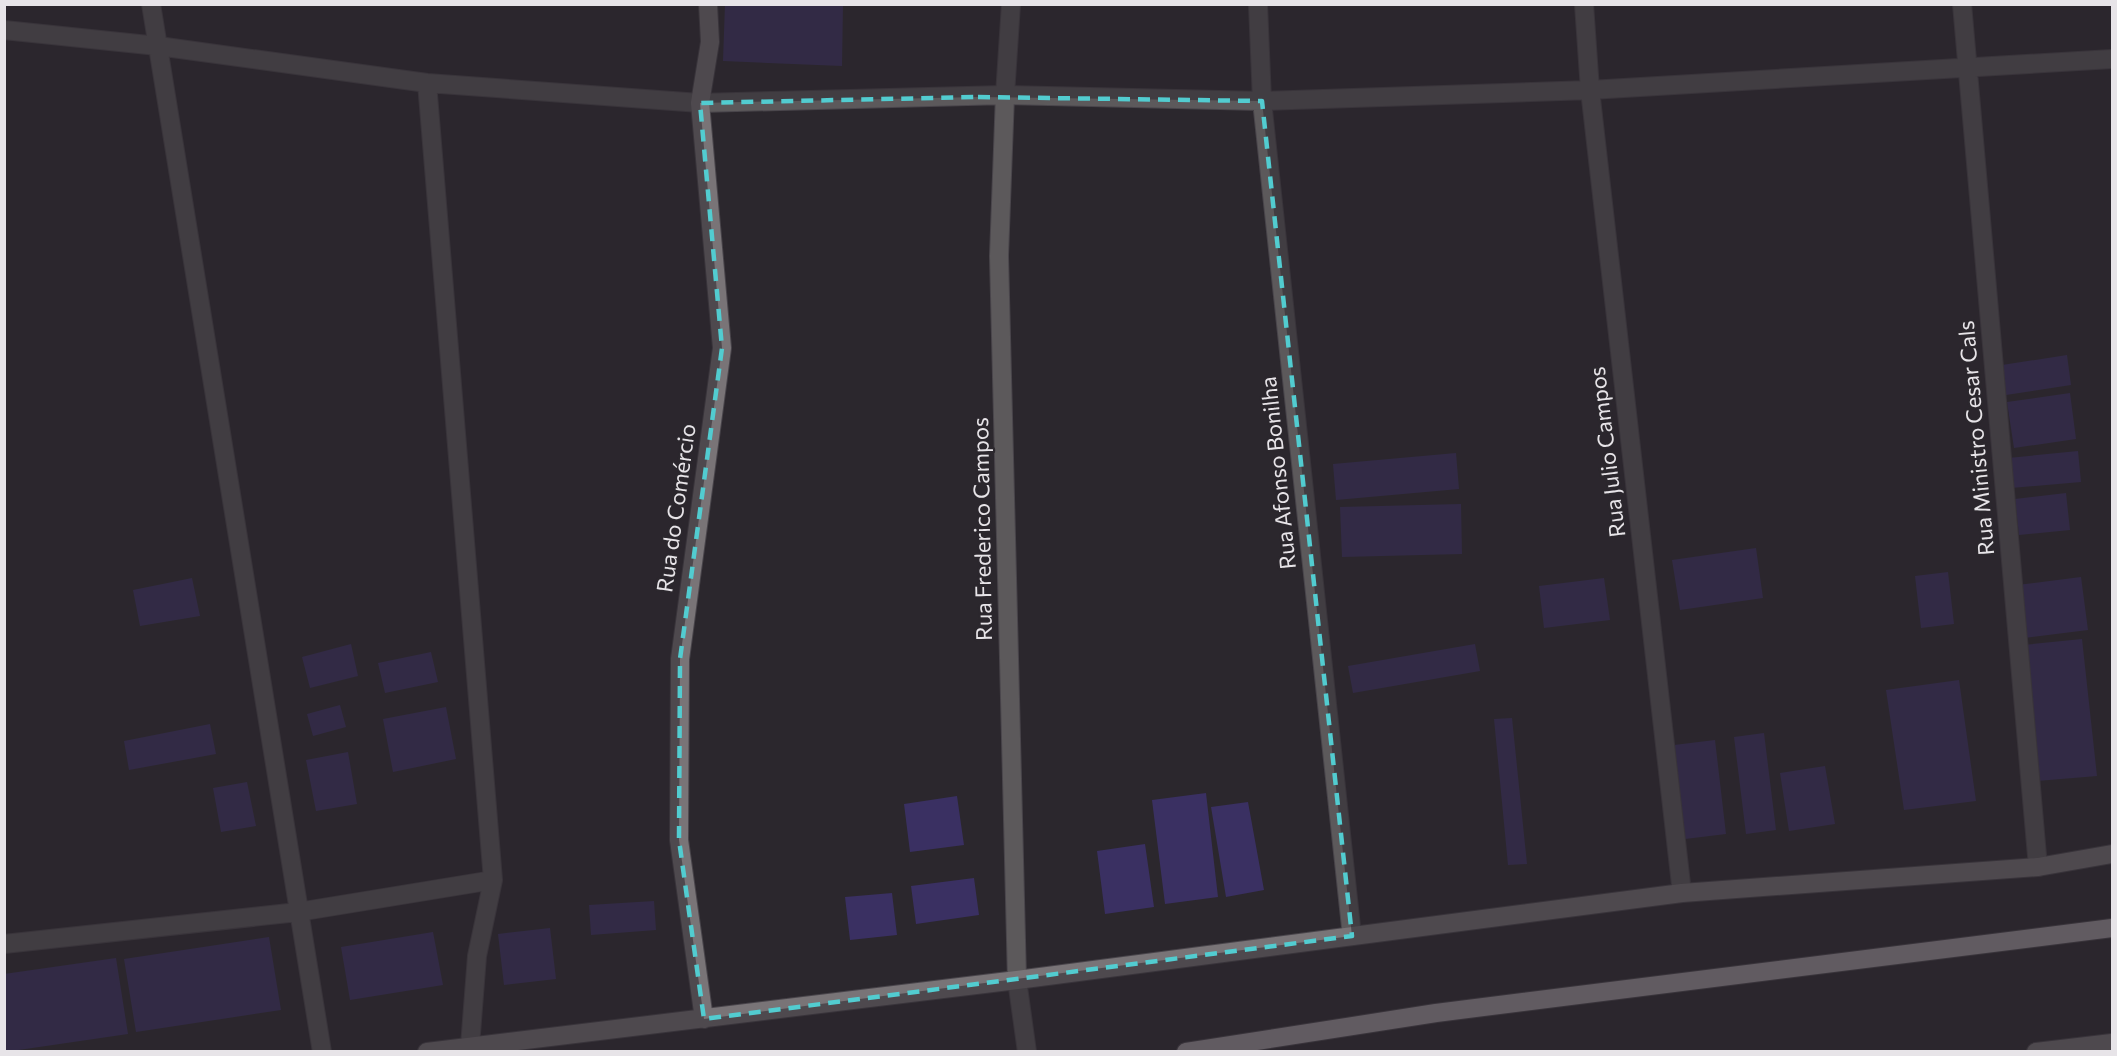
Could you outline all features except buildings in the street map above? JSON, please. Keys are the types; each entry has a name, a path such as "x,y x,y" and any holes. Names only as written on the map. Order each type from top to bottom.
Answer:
{"highway":[{"path":"1186,1052 1436,1013 2112,928"}],"street":[{"path":"151,4 322,1052"},
{"name":"Rua do Comércio","path":"704,1018 679,840 680,659 722,348 700,102 710,42 708,4"},
{"name":"Rua Frederico Campos","path":"1011,4 999,256 1017,980 1027,1052"},
{"name":"Rua Afonso Bonilha","path":"1258,4 1262,101 1353,936"},
{"name":"Rua Julio Campos","path":"1584,4 1590,90 1682,893"},
{"name":"Rua Ministro Cesar Cals","path":"1962,4 2038,867"},
{"path":"4,30 158,46 427,83 700,102 1005,95 1262,101 1590,90 2112,59"},
{"path":"427,83 493,880 477,956 470,1046"},
{"path":"427,1052 1017,980 1682,893 2038,867 2112,854"},
{"path":"4,944 298,912 493,880"},
{"path":"2036,1052 2112,1042"}],"highlighted area":[{"path":"978,97 1262,101 1352,936 704,1019 679,840 680,659 722,348 700,103"}]}
